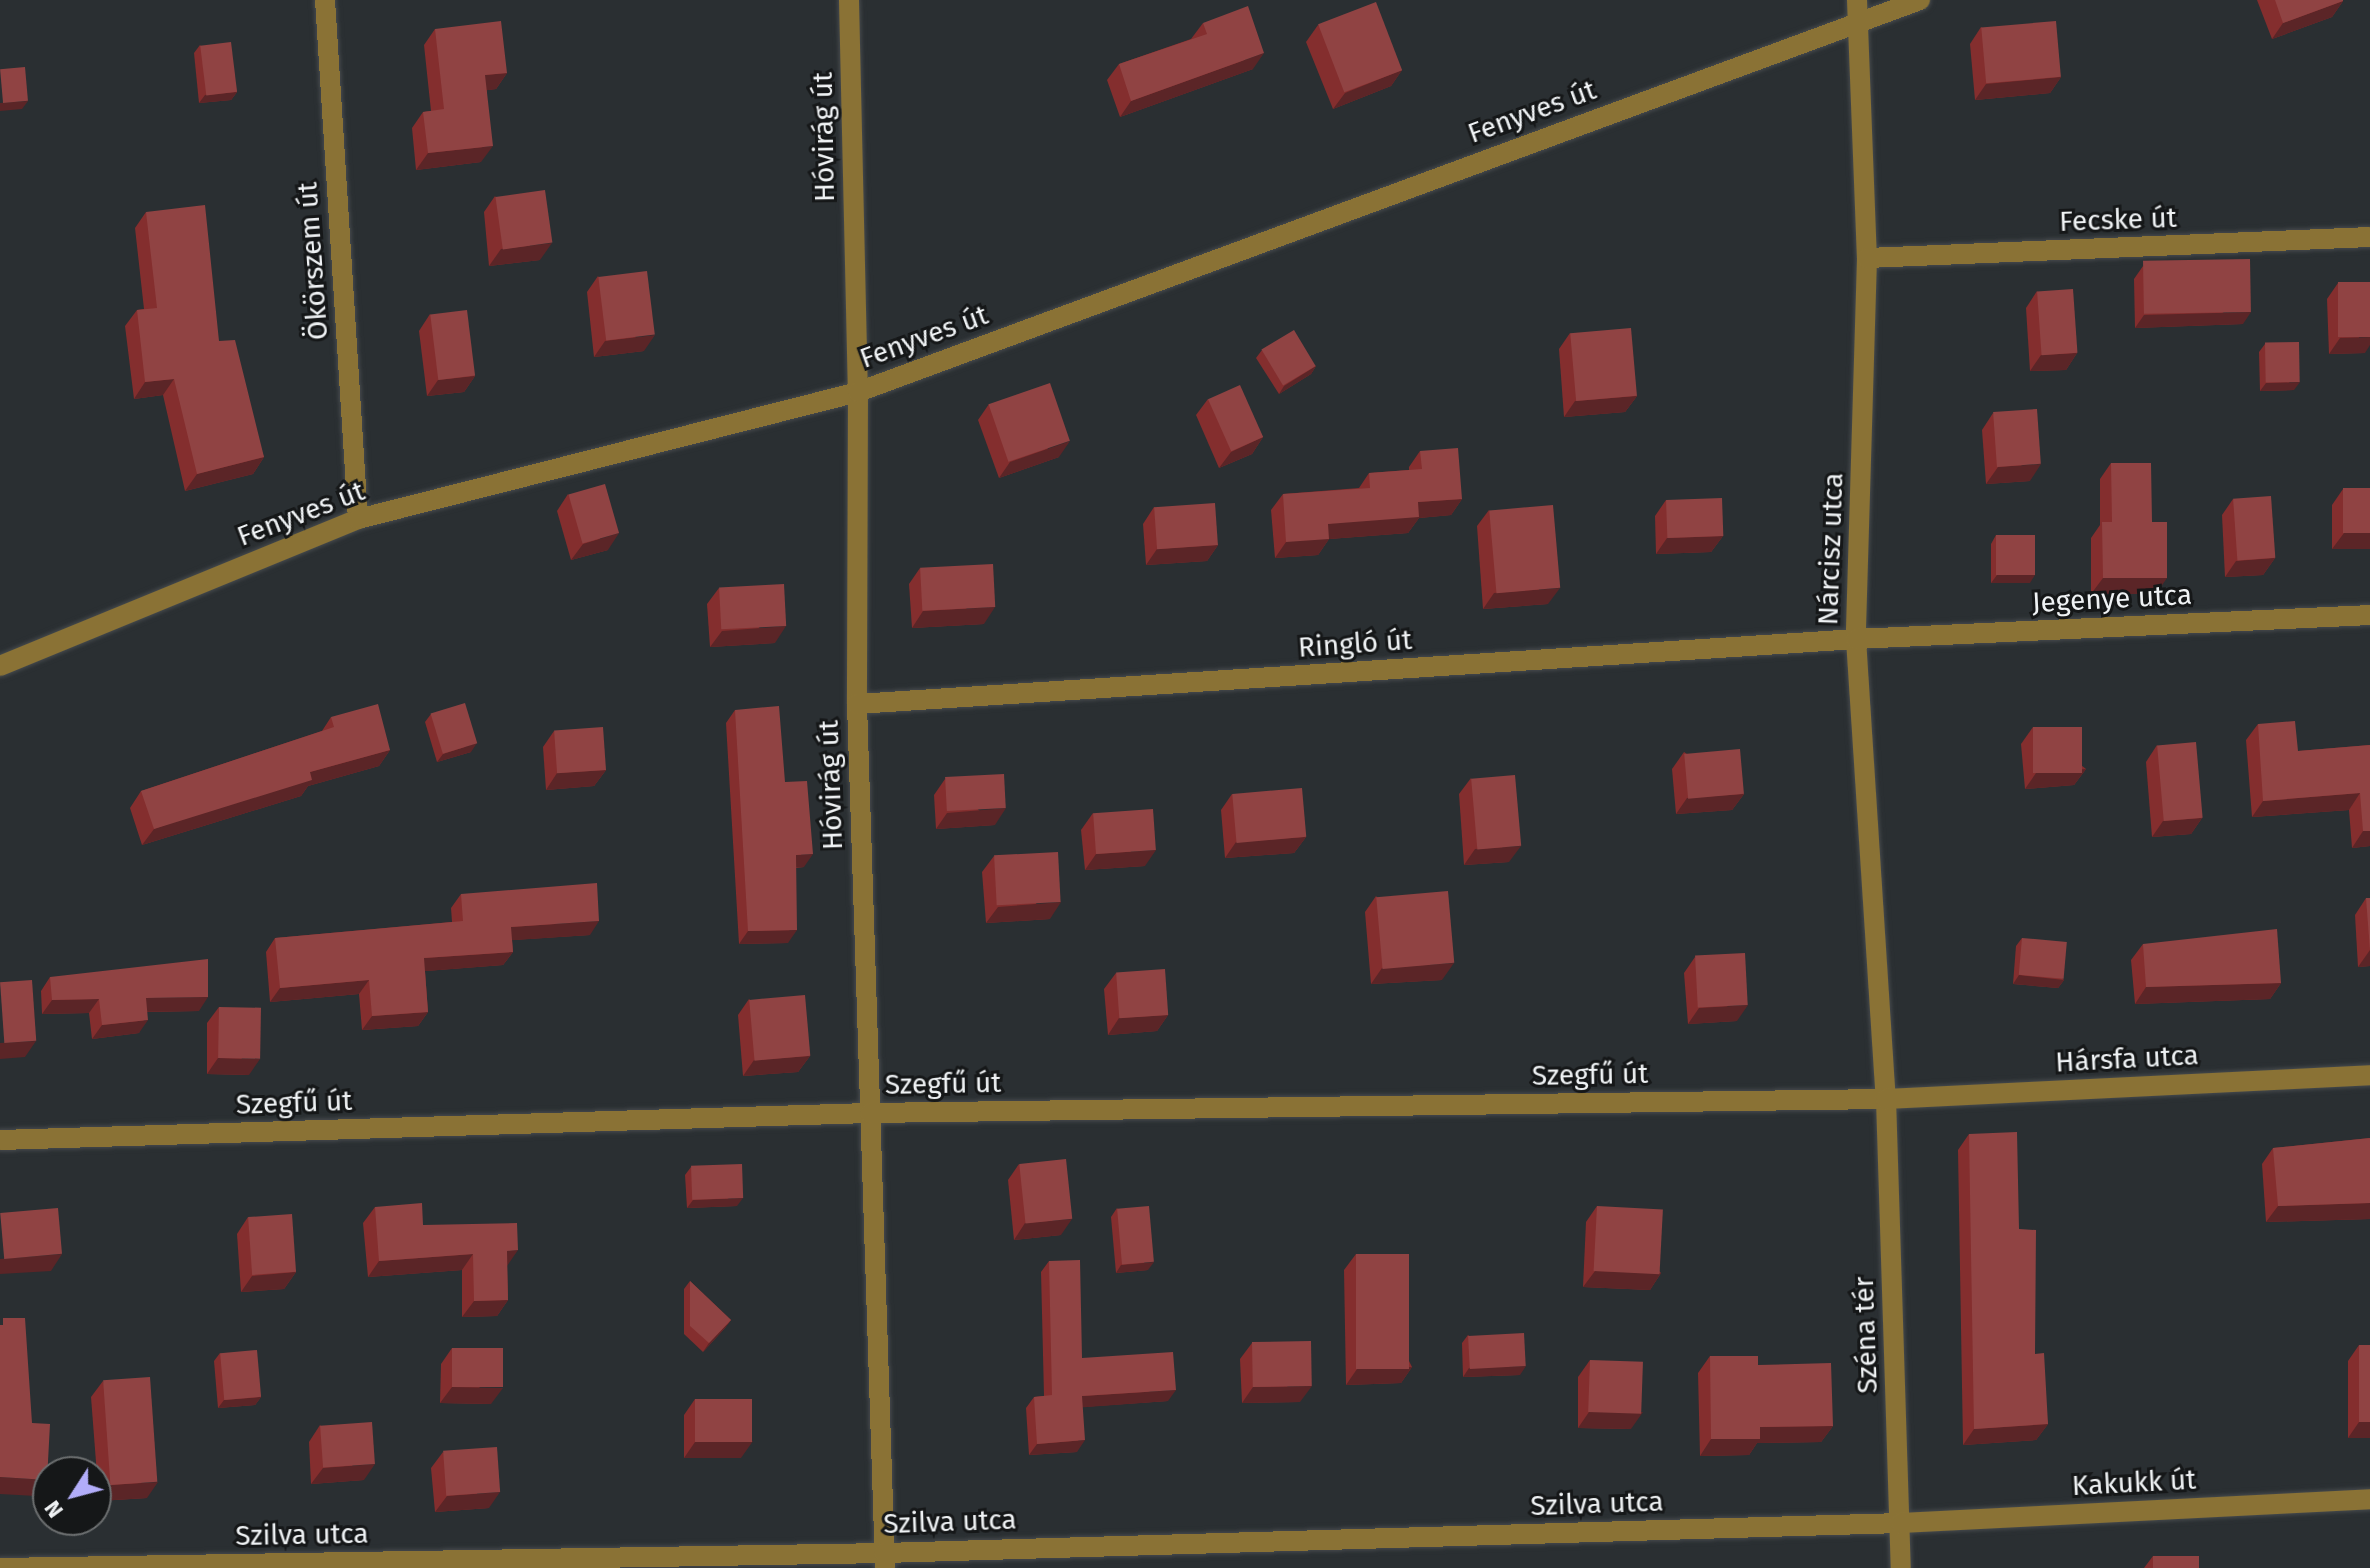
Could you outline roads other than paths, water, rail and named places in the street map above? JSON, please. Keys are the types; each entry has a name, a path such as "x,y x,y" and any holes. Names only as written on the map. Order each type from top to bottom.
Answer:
{"street":[{"name":"Ökörszem út","path":"325,0 358,519"},
{"name":"Hóvirág út","path":"849,0 858,392 857,704 885,1560"},
{"name":"Nárcisz utca","path":"1857,0 1867,258 1856,639 1886,1099"},
{"name":"Fenyves út","path":"0,666 358,519 858,392 1920,0"},
{"name":"Fecske út","path":"1867,258 2370,237"},
{"name":"Jegenye utca","path":"1856,639 2370,615"},
{"name":"Ringló út","path":"857,704 1856,639"},
{"name":"Hársfa utca","path":"1886,1099 2370,1075"},
{"name":"Szegfű út","path":"0,1140 870,1113 1886,1099"},
{"name":"Széna tér","path":"1886,1099 1901,1568"},
{"name":"Kakukk út","path":"1901,1523 2370,1499"},
{"name":"Szilva utca","path":"0,1568 885,1560 1901,1523"}]}
